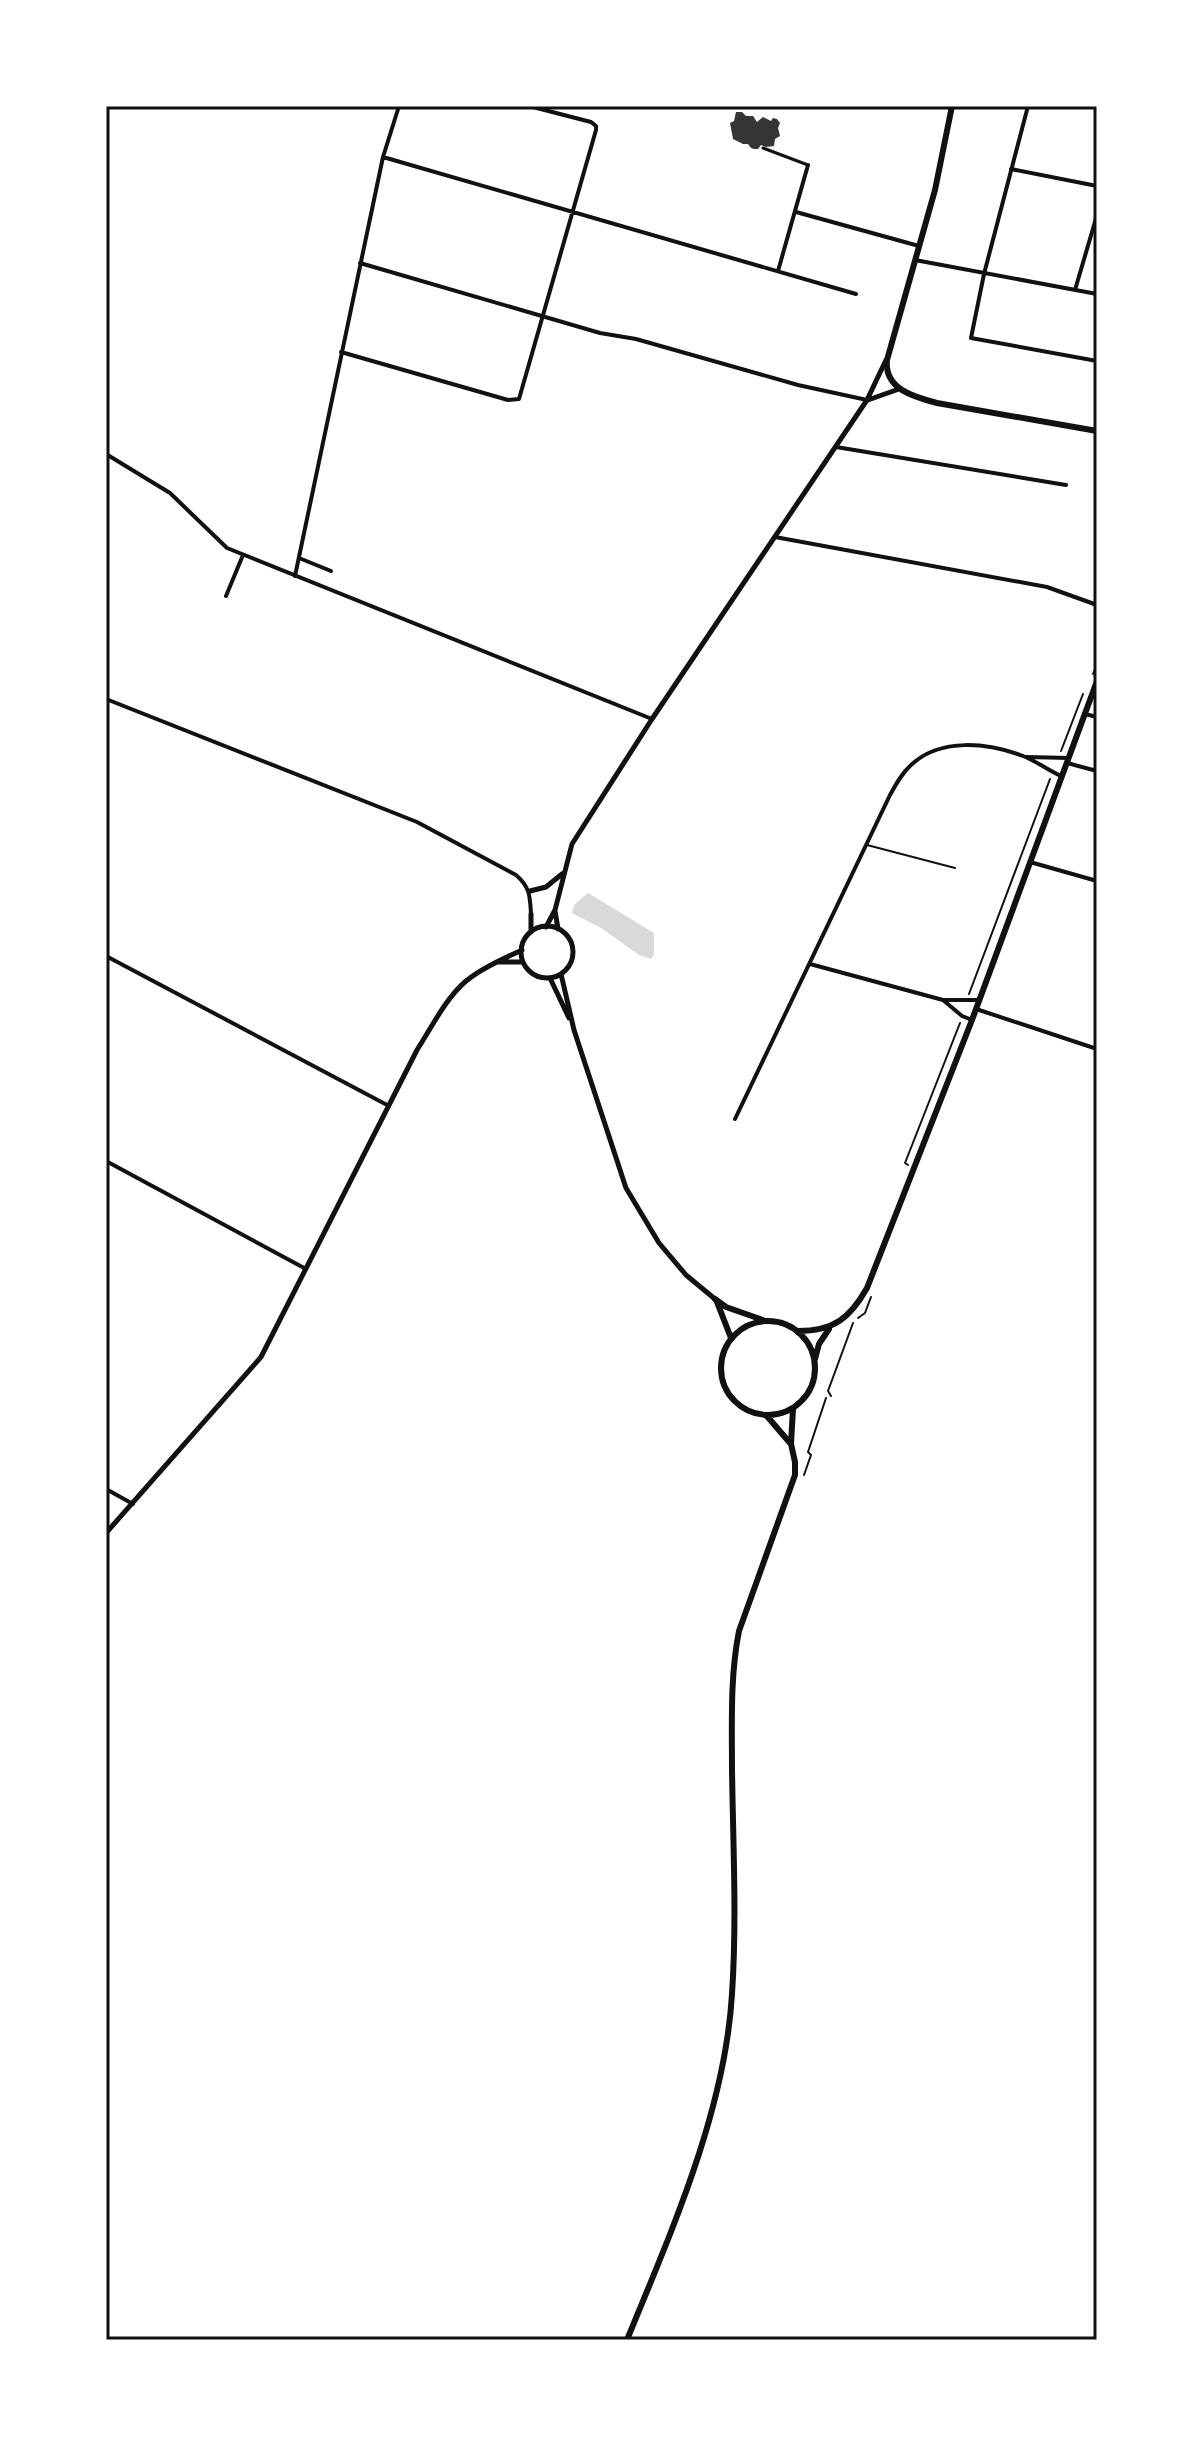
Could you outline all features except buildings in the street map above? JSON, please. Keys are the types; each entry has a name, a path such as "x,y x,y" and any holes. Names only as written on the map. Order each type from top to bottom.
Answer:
{"main road":[{"path":"952,106 935,190 887,360 888,372 899,389 911,396 1097,431"},
{"path":"766,1321 750,1324 731,1338 721,1365 724,1385 730,1396 753,1413 766,1415 793,1409 807,1394 813,1383 819,1344 831,1327 855,1307 867,1288 972,1020 1097,681"},
{"path":"715,1299 726,1307 788,1325 798,1331 815,1360"},
{"path":"715,1299 731,1338"},
{"path":"798,1331 831,1327"},
{"path":"627,2340 680,2209 710,2113 729,2029 735,1940 733,1657 739,1631 795,1475 791,1444 793,1409"},
{"path":"766,1415 791,1444"}],"street":[{"path":"295,576 383,157 399,106"},
{"path":"341,352 516,401 521,394 596,130 596,126 529,106"},
{"path":"1028,106 984,274 971,338 1097,361"},
{"path":"763,148 808,165 778,271"},
{"path":"383,157 856,294"},
{"path":"1011,169 1097,186"},
{"path":"796,212 919,246"},
{"path":"1074,291 1097,215"},
{"path":"915,260 1097,294"},
{"path":"360,263 600,333 636,339 798,385 867,400 899,389"},
{"path":"544,927 555,910 572,844 652,719 867,400 887,360"},
{"path":"835,447 1066,485"},
{"path":"106,454 170,493 227,548 652,719"},
{"path":"774,537 1047,587 1097,605"},
{"path":"226,596 243,555"},
{"path":"299,558 331,571"},
{"path":"106,699 417,822 516,875 530,891 531,932"},
{"path":"1085,714 1097,717"},
{"path":"735,1119 866,845 901,776 912,764 926,754 947,747 974,745 1024,757 1068,760 1097,771"},
{"path":"1024,757 1062,776"},
{"path":"1030,862 1097,881"},
{"path":"530,891 546,887 563,874"},
{"path":"555,910 558,929 569,940 573,955 561,974 550,978 534,975 523,962 524,941 531,932 544,927 558,929"},
{"path":"531,914 544,927"},
{"path":"106,1533 261,1357 417,1050 443,1010 463,983 522,950"},
{"path":"106,956 389,1106"},
{"path":"496,962 523,962"},
{"path":"810,964 943,1000 979,1000"},
{"path":"561,974 574,1030 626,1188 659,1243 686,1275 715,1299"},
{"path":"550,978 574,1030"},
{"path":"943,1000 972,1020"},
{"path":"976,1009 1097,1049"},
{"path":"106,1161 306,1269"},
{"path":"106,1489 133,1504"}],"lane":[{"path":"866,845 955,868"},
{"path":"831,1396 828,1391 853,1323"}],"path":[{"path":"801,1484 828,1391"}],"shaded area":[{"path":"588,893 654,933 654,954 651,959 639,955 601,928 572,913 574,905"}]}
